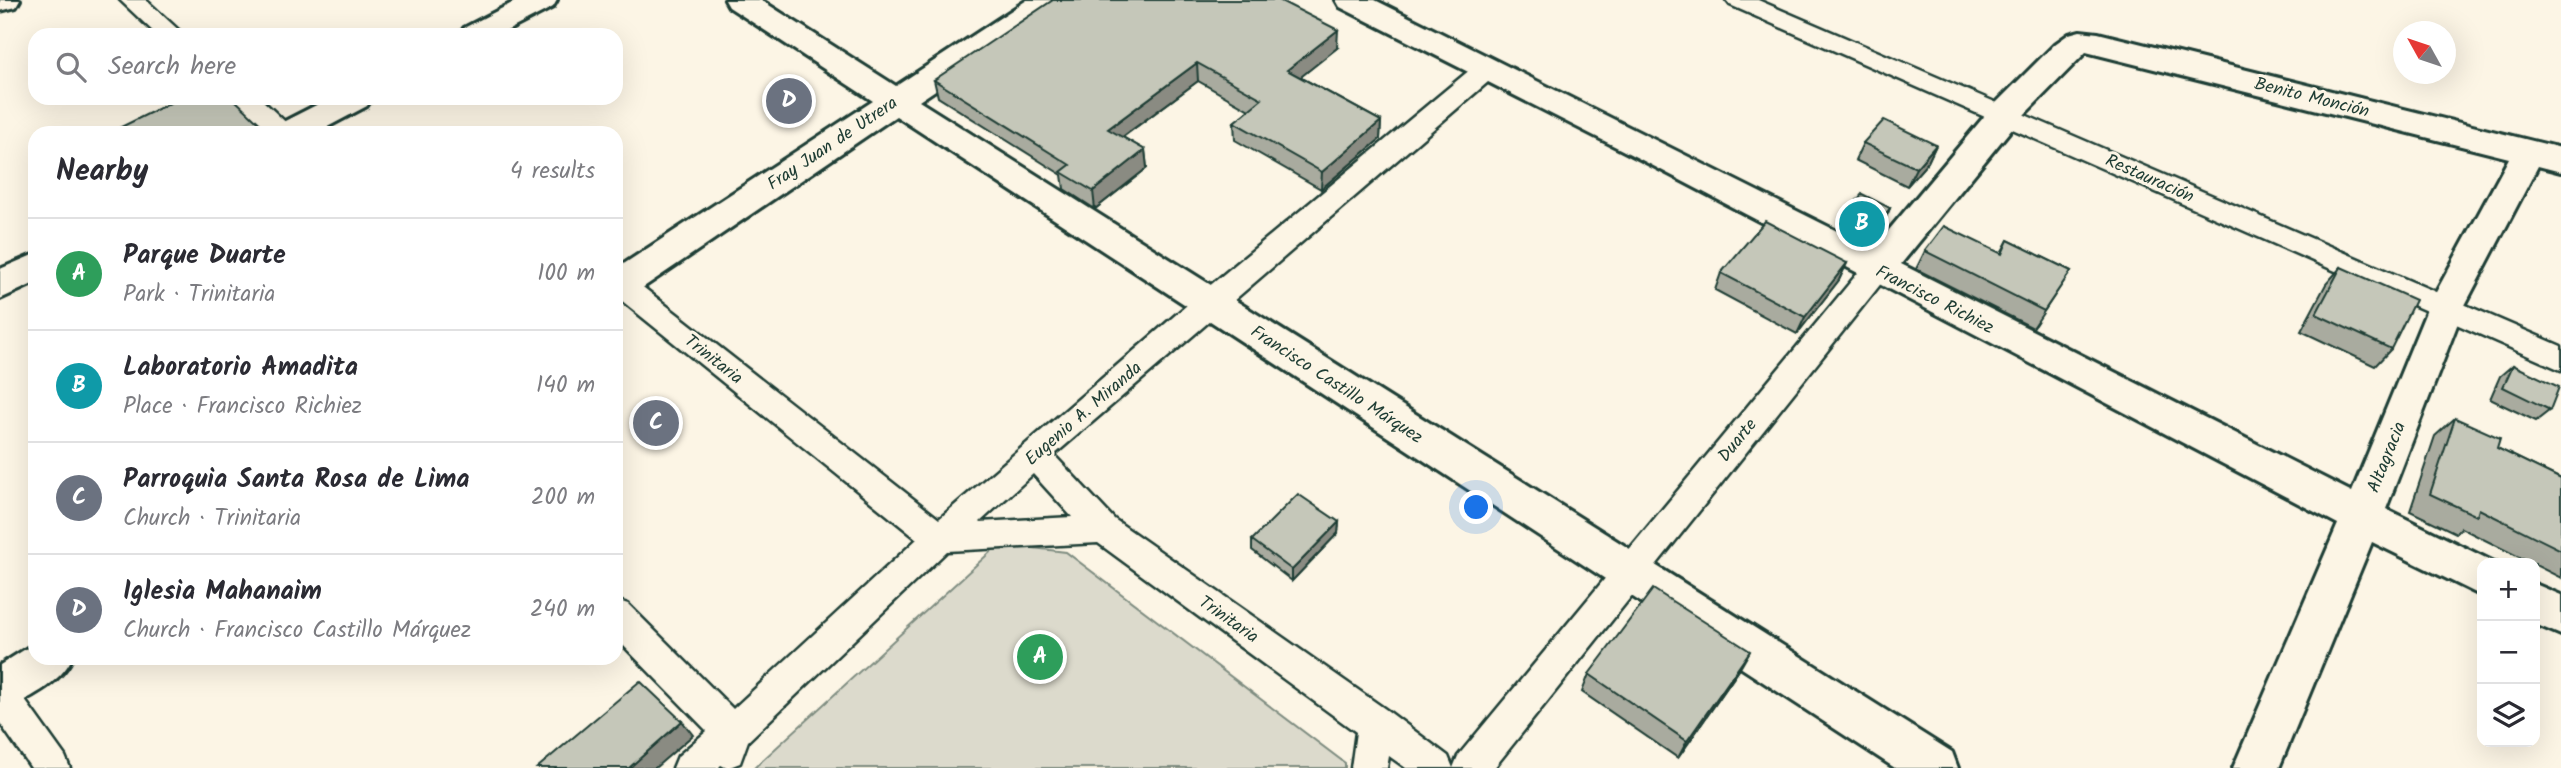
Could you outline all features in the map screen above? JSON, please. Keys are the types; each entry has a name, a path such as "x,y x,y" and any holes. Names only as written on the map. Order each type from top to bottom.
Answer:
{"main road":[{"path":"0,2 5,0"},
{"path":"488,28 541,0"},
{"name":"Francisco Castillo Márquez","path":"740,0 1208,302 1632,569 1935,768"},
{"name":"Fray Juan de Utrera","path":"623,283 1048,0"},
{"name":"Francisco Richiez","path":"1351,0 1486,70 1651,150 1877,269 2477,574"},
{"name":"Benito Monción","path":"2066,51 2080,41 2091,41 2545,156"},
{"name":"Duarte","path":"1877,269 2005,114 2066,51"},
{"path":"302,126 343,105"},
{"name":"Altagracia","path":"2256,768 2362,517 2446,307 2545,156"},
{"path":"0,285 28,271"},
{"path":"2540,606 2561,616"},
{"path":"0,692 40,665"}],"street":[{"path":"131,0 164,28"},
{"name":"Restauración","path":"1738,0 2005,114 2561,359"},
{"name":"Eugenio A. Miranda","path":"691,768 733,733 939,538 1208,302 1486,70"},
{"path":"252,105 276,126"},
{"name":"Duarte","path":"1471,768 1877,269"},
{"name":"Trinitaria","path":"623,290 939,538"},
{"name":"Trinitaria","path":"1034,455 1103,529 1435,768"},
{"path":"939,538 1103,529"},
{"path":"623,622 733,733 722,768"},
{"path":"0,692 51,768"},
{"path":"1368,768 1375,723"}],"shaded area":[{"path":"999,544 1066,552 1345,763 1345,768 754,768"}],"building":[{"path":"1053,0 1279,0 1338,30 1287,70 1381,121 1322,172 1234,122 1262,99 1197,63 1108,129 1145,150 1093,191 1061,172 1070,165 934,80"},
{"path":"166,105 240,105 263,126 123,126"},
{"path":"1884,120 1936,145 1916,168 1863,143"},
{"path":"1862,194 1890,208 1874,229 1845,215"},
{"path":"1765,221 1847,263 1805,317 1721,273"},
{"path":"1944,226 2002,254 2008,240 2071,271 2044,311 1925,251"},
{"path":"2341,267 2415,300 2391,349 2316,314"},
{"path":"2513,365 2559,387 2550,410 2503,387"},
{"path":"2455,418 2500,438 2497,448 2561,479 2561,550 2479,509 2477,516 2430,494"},
{"path":"1298,494 1339,522 1292,570 1252,540"},
{"path":"1653,589 1750,651 1687,741 1589,674"},
{"path":"640,681 682,721 629,768 537,768"}],"place":[{"name":"Iglesia Mahanaim","path":"789,101"},
{"name":"Laboratorio Amadita","path":"1862,224"},
{"name":"Parroquia Santa Rosa de Lima","path":"656,423"},
{"name":"Parque Duarte","path":"1040,657"}]}
